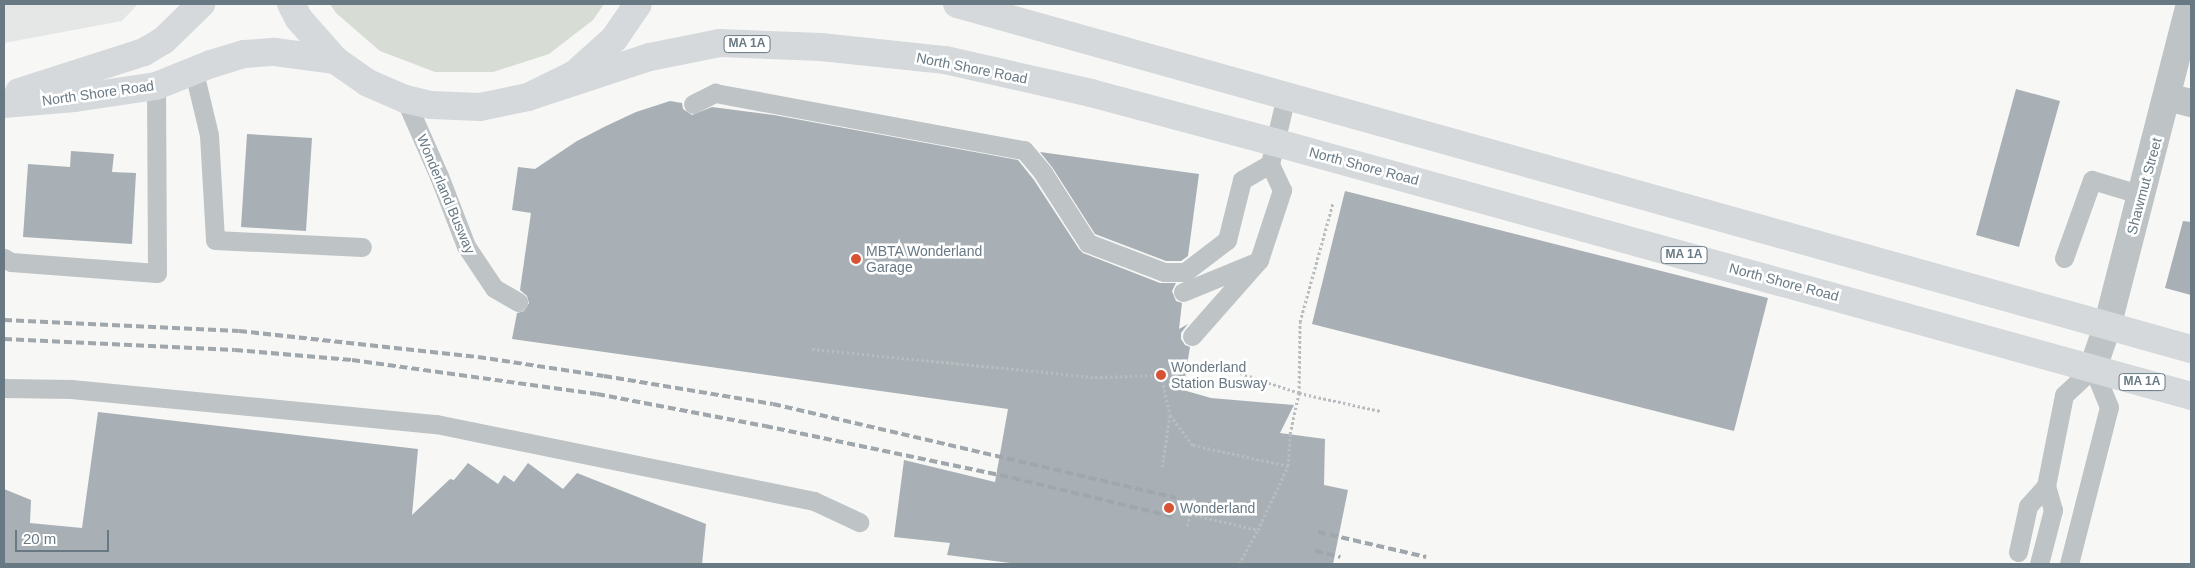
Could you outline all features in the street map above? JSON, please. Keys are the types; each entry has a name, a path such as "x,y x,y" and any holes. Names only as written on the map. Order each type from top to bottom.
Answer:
{"main road":[{"name":"North Shore Road","path":"4,97 144,52 164,40 201,4"},
{"name":"MA 1A","path":"291,4 298,20 335,60 368,83 405,98 430,105 480,107 528,97"},
{"path":"528,97 575,74 614,39 638,4"},
{"path":"957,4 2191,349"},
{"name":"North Shore Road","path":"528,97 650,57 720,43 821,47 945,60 1090,93 1272,153 2093,368 2191,396"},
{"name":"North Shore Road","path":"4,104 75,98 156,86 210,64 244,54 275,52 335,60"}],"street":[{"name":"Shawmut Street","path":"2093,368 2107,327 2142,195 2179,100 2190,4"}],"lane":[{"path":"194,72 210,135 215,240 362,247"},
{"path":"4,258 11,262 157,273 156,86"},
{"path":"693,104 715,93 1024,150 1043,173 1088,243 1164,272 1185,272 1227,240 1242,180 1272,153"},
{"path":"1192,336 1260,260 1282,190 1272,153 1286,96"},
{"name":"Wonderland Busway","path":"405,98 440,176 466,246 494,288 518,302"},
{"path":"2064,258 2092,180 2142,195"},
{"path":"1183,292 1260,260"},
{"path":"2040,564 2053,510 2046,486 2064,395 2093,368 2109,407 2069,564"},
{"path":"4,388 72,389 436,424 814,500 859,522"},
{"path":"2018,552 2028,506 2046,486"}],"path":[{"path":"1239,564 1258,530 1288,466 1290,434 1299,393 1300,322 1333,203"},
{"path":"812,349 1095,377 1161,375 1226,368 1299,393 1380,411"},
{"path":"1161,375 1170,415 1162,468"},
{"path":"1170,415 1193,445 1288,466"},
{"path":"1187,526 1194,497"},
{"path":"1190,514 1258,530"}],"shaded area":[{"path":"4,4 138,4 122,21 4,43"},
{"path":"330,4 604,4 593,20 549,54 493,72 435,72 380,51 336,13"}],"building":[{"path":"2016,89 2060,101 2019,247 1976,235"},
{"name":"MBTA Wonderland Garage","path":"670,101 682,103 683,109 692,115 712,107 774,115 1018,160 1034,180 1083,253 1160,283 1176,283 1172,291 1176,301 1182,303 1179,329 1188,324 1181,333 1181,339 1185,345 1190,347 1183,390 1211,398 1294,405 1280,433 1325,439 1324,485 1348,490 1333,564 1019,564 947,555 950,543 894,537 904,460 995,482 1008,409 512,339 517,313 524,311 529,303 527,296 520,290 531,213 512,210 518,167 535,169 577,141 606,126 636,112"},
{"path":"247,134 312,138 306,231 241,227"},
{"path":"71,151 114,154 112,172 136,173 132,244 23,237 28,164 70,167"},
{"path":"1040,152 1199,174 1188,256 1181,261 1166,261 1095,234 1052,167"},
{"path":"1345,191 1768,298 1734,431 1312,324"},
{"path":"2183,221 2191,222 2191,295 2165,288"},
{"path":"98,412 418,449 412,515 450,479 454,480 468,463 498,484 504,475 514,482 528,463 563,489 577,473 706,524 702,564 4,564 4,489 31,500 30,523 82,528"}],"railway":[{"path":"4,320 239,331 478,357 604,376 773,404 1176,498"},
{"path":"4,339 235,350 352,360 597,394 765,426 1013,478 1174,517"},
{"path":"1318,532 1426,557"},
{"path":"1315,551 1340,557"}],"place":[{"name":"MBTA Wonderland Garage","path":"856,259"},
{"name":"Wonderland Station Busway","path":"1161,375"},
{"name":"Wonderland","path":"1169,508"}]}
